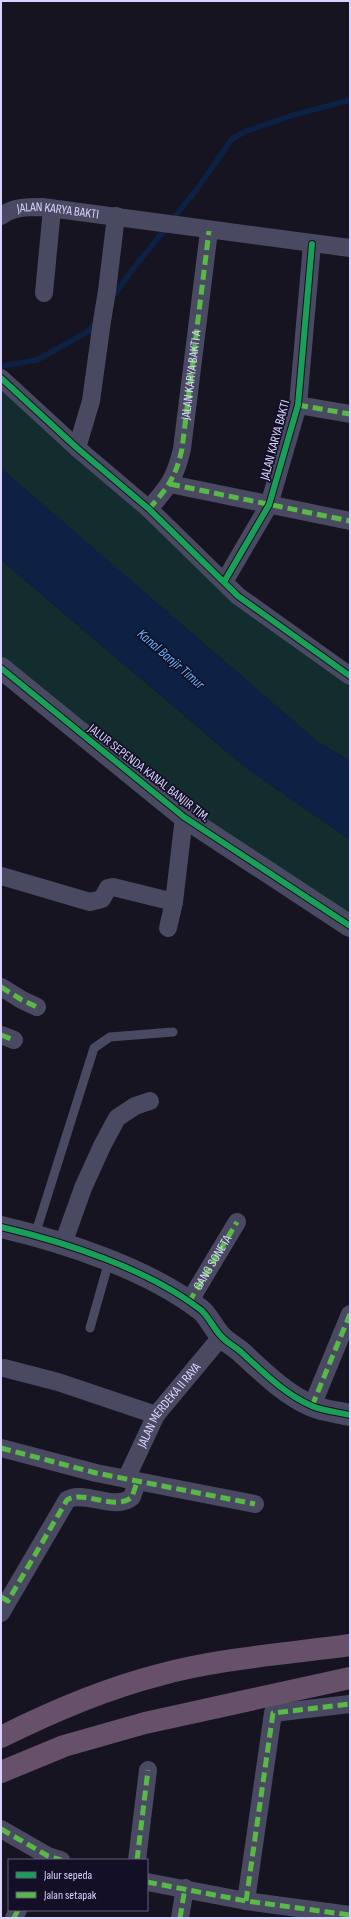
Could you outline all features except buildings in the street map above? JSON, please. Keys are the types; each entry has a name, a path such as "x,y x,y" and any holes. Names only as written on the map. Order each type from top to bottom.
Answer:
{"highway":[{"path":"1,1737 28,1723 98,1695 159,1675 206,1665 350,1645"},
{"path":"1,1772 64,1746 145,1724 350,1678"}],"street":[{"name":"JALAN KARYA BAKTI","path":"1,216 7,211 23,207 52,209 116,216 182,227 312,244 298,405 269,504 224,582"},
{"path":"44,293 52,209"},
{"path":"77,448 91,401 108,291 116,216"},
{"name":"JALAN KARYA BAKTI A","path":"149,509 170,484 178,466 182,449 209,230"},
{"path":"312,244 350,248"},
{"path":"4,386 149,509 238,596 350,676"},
{"path":"298,405 350,414"},
{"path":"170,484 350,521"},
{"name":"JALUR SEPENDA KANAL BANJIR TIM.","path":"1,668 184,818 350,926"},
{"path":"168,928 174,902 184,818"},
{"path":"1,876 90,902 102,899 108,888 113,887 174,902"},
{"path":"1,987 37,1007"},
{"path":"63,1244 83,1188 102,1146 117,1118 135,1106 150,1101"},
{"name":"GANG SONETA","path":"189,1302 237,1222"},
{"path":"1,1227 35,1235 63,1244 109,1261 158,1282 202,1311 221,1337 239,1351 270,1380 312,1406 350,1415"},
{"path":"312,1406 350,1314"},
{"name":"JALAN MERDEKA II RAYA","path":"3,1604 67,1500 74,1497 106,1501 124,1501 132,1497 131,1480 156,1415 221,1337"},
{"path":"4,1368 58,1382 156,1415"},
{"path":"1,1448 96,1473 255,1504"},
{"path":"246,1900 273,1713 350,1704"},
{"path":"137,1859 148,1770"},
{"path":"1,1829 52,1859"},
{"path":"148,1882 246,1900 350,1915"},
{"path":"180,1918 185,1888"}],"lane":[{"path":"35,1235 94,1048 110,1038 172,1032"},
{"path":"90,1328 109,1261"}],"green space":[{"path":"1,378 236,595 350,677 350,761 318,742 1,469"},
{"path":"1,560 245,767 350,840 350,925 184,817 1,668"}],"water":[{"name":"Kanal Banjir Timur","path":"1,468 318,742 350,761 350,840 245,767 1,560"}],"waterway":[{"path":"172,220 197,189 232,139 244,132 290,116 350,100"},
{"path":"112,298 132,270 167,227"},
{"path":"1,366 37,360 89,331 96,322"}],"marked path":[{"path":"149,509 170,482 177,468 182,449 209,231"},
{"path":"298,405 350,414"},
{"path":"170,484 350,521"},
{"path":"1,987 37,1007"},
{"path":"1,1035 14,1040"},
{"path":"189,1302 237,1222"},
{"path":"312,1406 350,1314"},
{"path":"1,1448 96,1473 255,1504"},
{"path":"1,1597 8,1601 67,1500 74,1497 82,1497 108,1502 125,1501 132,1497 137,1482"},
{"path":"246,1901 273,1713 350,1704"},
{"path":"137,1859 148,1770"},
{"path":"1,1829 48,1856 58,1859"},
{"path":"148,1882 246,1901 350,1915"},
{"path":"180,1918 185,1888"},
{"path":"14,1918 18,1911"}],"cycle path":[{"path":"224,582 269,505 298,405 312,244"},
{"path":"1,378 77,448 149,509 238,596 350,676"},
{"path":"1,668 184,817 350,926"},
{"path":"1,1227 78,1249 105,1259 156,1282 180,1295 201,1310 223,1338 283,1389 316,1408 350,1415"}]}
